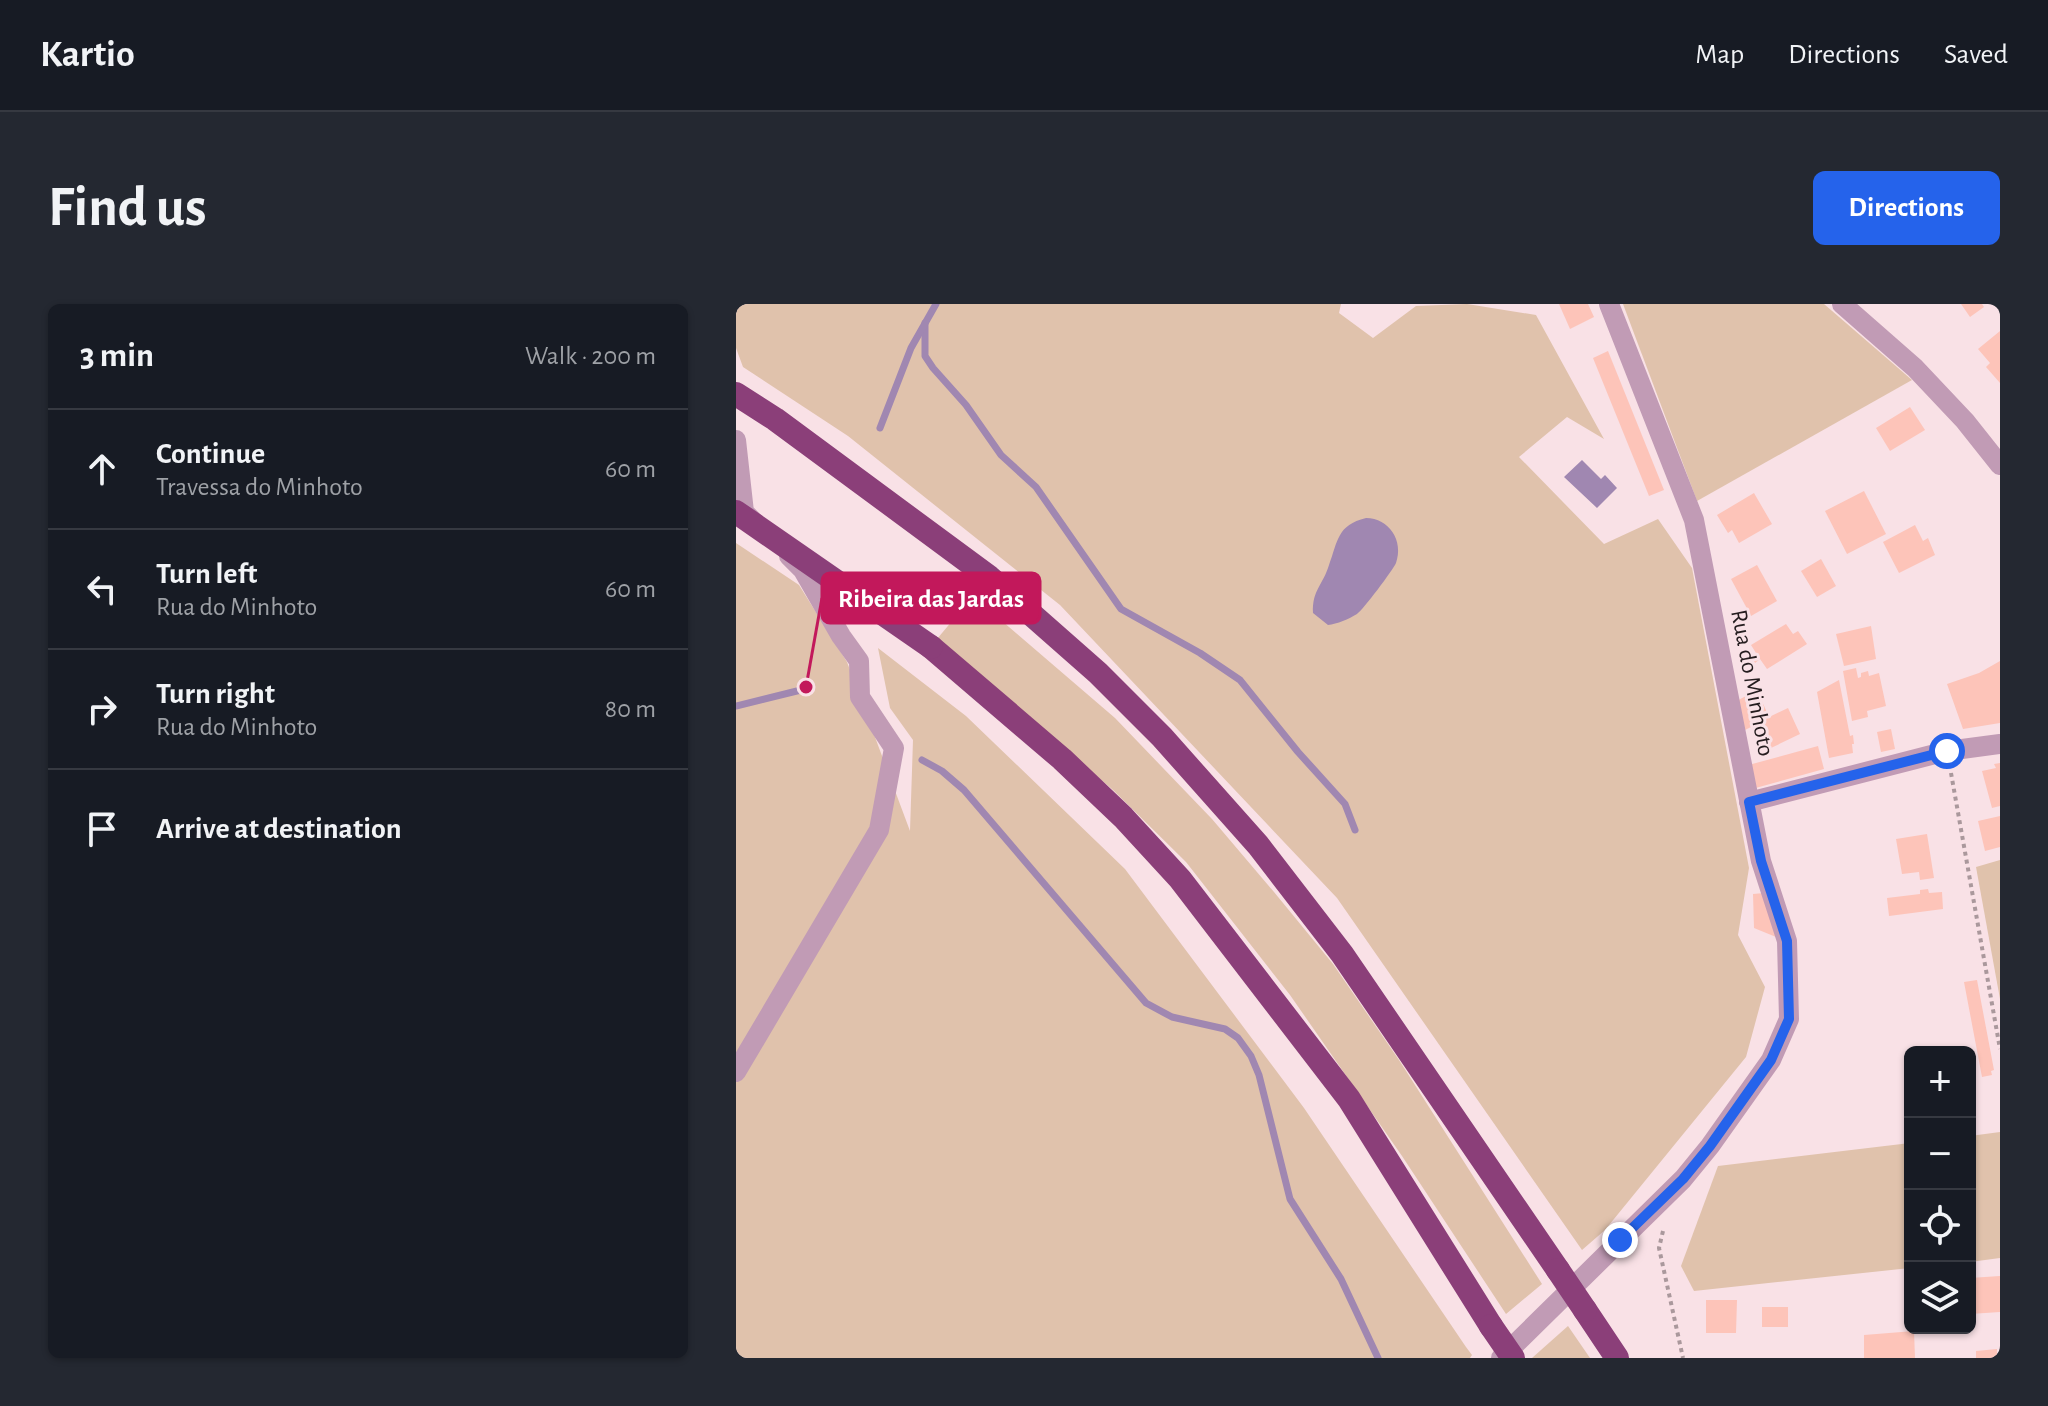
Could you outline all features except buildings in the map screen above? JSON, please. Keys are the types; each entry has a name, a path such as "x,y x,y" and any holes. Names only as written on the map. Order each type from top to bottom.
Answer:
{"highway":[{"path":"736,394 786,427 989,577 1098,673 1162,737 1258,845 1342,954 1617,1358"},
{"path":"736,512 931,647 1072,769 1123,817 1180,879 1349,1099 1513,1358"}],"street":[{"name":"Rua do Minhoto","path":"1501,1358 1683,1179 1771,1060 1789,1019 1787,941 1761,861 1694,520 1609,304"},
{"path":"1842,304 1915,368 1965,421 2000,465"},
{"path":"736,440 744,512 803,570 859,661 860,697 894,748 879,830 736,1072"},
{"path":"1749,802 1947,751 2000,744"}],"path":[{"path":"1947,751 2000,1049"},
{"path":"1665,1223 1659,1248 1682,1341 1683,1358"}],"shaded area":[{"path":"736,304 1341,304 1339,313 1373,338 1416,306 1467,304 1536,315 1604,439 1567,417 1519,457 1604,544 1658,519 1692,568 1749,868 1738,935 1765,987 1746,1057 1605,1230 1582,1250 1337,898 1060,605 848,436 743,367 736,348"},
{"path":"1623,304 1824,304 1912,380 1697,501"},
{"path":"1582,460 1601,479 1605,475 1617,488 1597,508 1564,477"},
{"path":"1366,518 1382,522 1393,532 1398,547 1396,563 1357,614 1328,625 1313,613 1316,593 1340,535 1349,525"},
{"path":"736,543 799,585 847,662 910,831 913,740 890,708 878,648 966,716 1125,869 1304,1108 1472,1355 1470,1358 736,1358"},
{"path":"973,596 1115,718 1212,819 1333,964 1399,1060 1542,1284 1506,1314 1402,1156 1290,995 1186,862 1113,790 937,639"},
{"path":"2000,860 2000,999 1976,867"},
{"path":"2000,1132 2000,1258 1976,1261 1976,1190 1976,1135"},
{"path":"1904,1144 1904,1269 1694,1291 1681,1266 1718,1166"},
{"path":"1568,1326 1590,1358 1532,1358"}],"waterway":[{"path":"880,428 911,348 936,304"},
{"path":"925,323 925,356 933,368 966,405 1001,455 1036,487 1121,609 1200,653 1240,680 1345,804 1355,830"},
{"path":"736,706 809,688"},
{"path":"922,760 942,771 964,790 1146,1003 1172,1017 1225,1029 1238,1038 1251,1056 1259,1075 1290,1199 1341,1279 1378,1358"}],"place":[{"name":"Ribeira das Jardas","path":"806,687"}],"route":[{"path":"1620,1240 1683,1179 1710,1146 1771,1060 1789,1019 1787,941 1761,861 1749,802 1947,751"}]}
